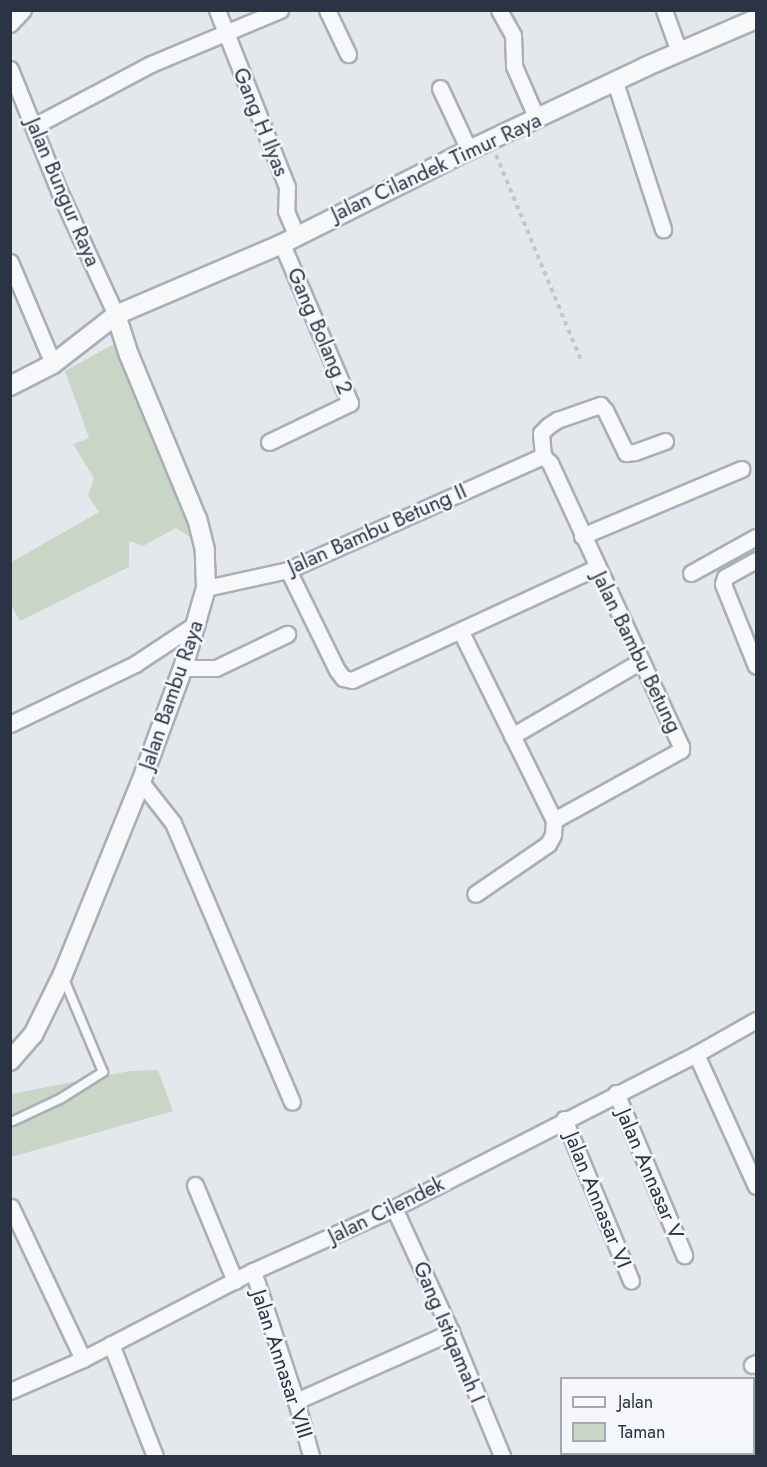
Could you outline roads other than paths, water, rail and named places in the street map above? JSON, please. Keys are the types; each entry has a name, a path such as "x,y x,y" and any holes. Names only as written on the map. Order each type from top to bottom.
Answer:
{"street":[{"path":"10,24 23,10"},
{"name":"Gang H Ilyas","path":"217,10 287,187 286,211 289,239"},
{"path":"34,126 151,64 280,10"},
{"path":"327,10 348,54"},
{"path":"499,10 513,35 514,66 537,119"},
{"path":"664,10 679,52"},
{"name":"Jalan Cilandek Timur Raya","path":"10,386 53,364 116,315 289,239 469,150 679,52 756,19"},
{"name":"Jalan Bungur Raya","path":"10,69 58,191 116,315"},
{"path":"615,82 663,229"},
{"path":"440,88 469,150"},
{"name":"Gang Bolang 2","path":"269,442 350,403 289,239"},
{"path":"10,262 16,291 53,364"},
{"name":"Jalan Bambu Raya","path":"10,1061 33,1035 63,974 141,782 183,668 206,588 205,550 197,519 129,355 116,315"},
{"path":"543,456 541,433 548,426 557,420 600,405 605,410 626,453 665,441"},
{"name":"Jalan Bambu Betung II","path":"206,588 288,570 543,456"},
{"name":"Jalan Bambu Betung","path":"543,456 550,463 596,568 681,744 681,750 554,820"},
{"path":"582,536 741,470"},
{"path":"691,573 756,537"},
{"path":"756,560 725,577 723,584 756,666"},
{"path":"288,570 337,670 343,678 352,680 596,568"},
{"path":"10,724 120,673 197,622"},
{"path":"460,632 554,820 553,835 548,844 475,894"},
{"path":"183,668 216,668 287,634"},
{"path":"512,736 641,661"},
{"path":"141,782 173,824 292,1102"},
{"name":"Jalan Cilendek","path":"10,1391 83,1359 253,1272 394,1208 564,1119 696,1054 756,1020"},
{"path":"696,1054 756,1186"},
{"name":"Jalan Annasar V","path":"616,1093 684,1255"},
{"name":"Jalan Annasar VI","path":"564,1119 631,1281"},
{"path":"195,1185 235,1281"},
{"path":"11,1207 83,1359"},
{"name":"Gang Istiqamah I","path":"394,1208 451,1332 502,1456"},
{"name":"Jalan Annasar VIII","path":"253,1272 296,1401 311,1456"},
{"path":"296,1401 451,1332"},
{"path":"111,1344 155,1456"}],"lane":[{"path":"13,1121 60,1099 103,1072 63,974"}]}
